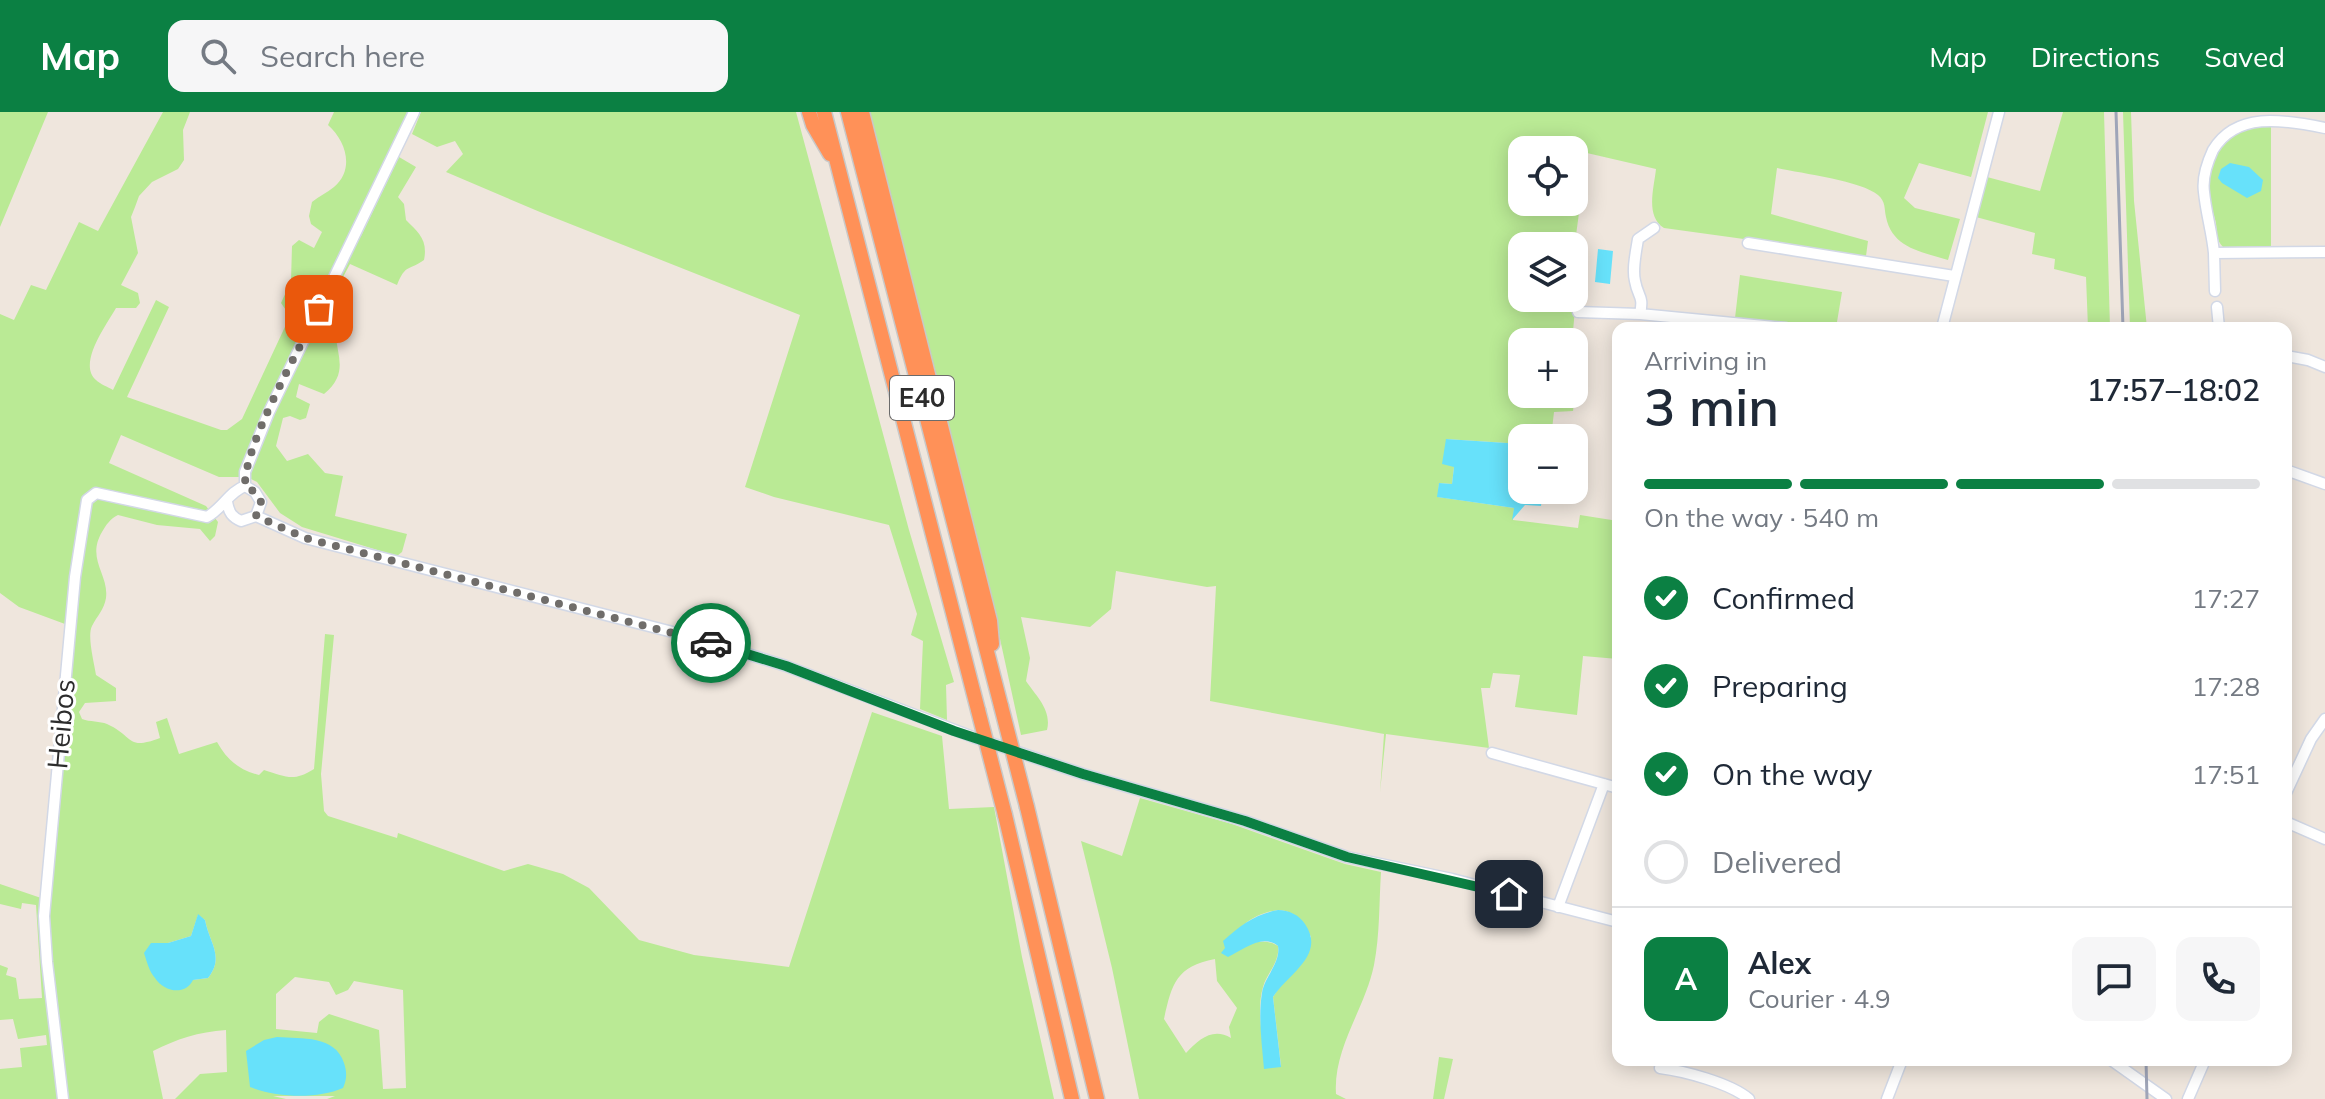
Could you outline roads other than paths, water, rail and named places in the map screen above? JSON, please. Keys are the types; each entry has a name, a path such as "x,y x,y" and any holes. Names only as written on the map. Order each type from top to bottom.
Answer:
{"highway":[{"path":"809,112 813,125 838,166"},
{"name":"E40","path":"824,112 1005,815 1072,1099"},
{"name":"E40","path":"848,112 996,684 1097,1099"},
{"path":"862,112 990,621 996,684"}],"street":[{"path":"245,486 245,472 269,412 414,112"},
{"path":"1943,322 1999,112"},
{"path":"2215,291 2214,253 2204,181 2208,160 2221,135 2230,125 2254,115 2325,128"},
{"path":"1640,314 1643,300 1634,276 1638,239 1654,228"},
{"path":"1748,243 1954,276"},
{"path":"2214,253 2325,252"},
{"path":"2217,307 2218,322"},
{"path":"1578,312 1723,322"},
{"path":"2292,357 2325,367"},
{"path":"2292,472 2325,484"},
{"path":"245,486 235,490 227,502 228,511 241,521 256,516 305,538 696,638 786,666 973,737 1083,774 1245,821 1347,857 1452,879 1612,920"},
{"path":"245,486 255,492 261,502 256,516"},
{"name":"Heibos","path":"63,1099 44,916 75,577 87,500 96,493 207,517 227,502"},
{"path":"2292,779 2305,750 2325,719"},
{"path":"1492,753 1612,786"},
{"path":"1558,907 1604,784"},
{"path":"2292,825 2325,839"},
{"path":"1660,1066 1741,1092 1749,1099"},
{"path":"1887,1099 1900,1066"},
{"path":"2119,1066 2166,1099"},
{"path":"2188,1099 2202,1066"}],"water":[{"path":"2230,163 2249,167 2263,180 2261,191 2247,198 2222,183 2218,178 2221,169"},
{"path":"1598,249 1613,251 1610,284 1595,282"},
{"path":"1446,439 1508,443 1508,504 1541,504 1541,506 1525,505 1512,520 1514,508 1437,497 1439,483 1452,484 1454,467 1442,464"},
{"path":"1278,910 1303,921 1311,945 1303,963 1273,997 1281,1067 1264,1069 1261,1002 1263,987 1277,958 1278,946 1266,941 1228,957 1221,953 1225,948 1223,941 1242,926 1262,914"},
{"path":"198,914 205,920 216,956 213,970 208,978 193,980 185,988 169,989 153,975 144,953 151,943 168,943 191,936"},
{"path":"277,1037 316,1040 333,1047 345,1066 343,1088 298,1096 250,1087 246,1051 264,1040"}],"railway":[{"path":"2116,112 2123,322"},
{"path":"2146,1066 2147,1099"}]}
